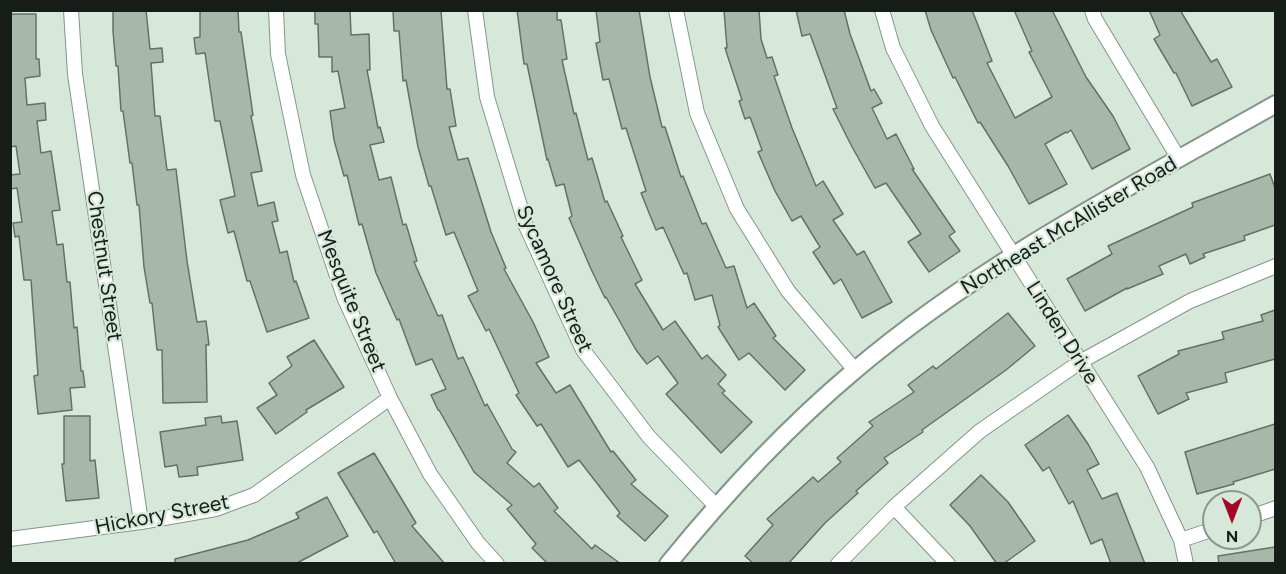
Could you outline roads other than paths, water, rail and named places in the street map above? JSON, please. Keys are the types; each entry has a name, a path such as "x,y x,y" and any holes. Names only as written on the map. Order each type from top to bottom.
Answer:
{"street":[{"name":"Chestnut Street","path":"71,10 75,74 141,522"},
{"name":"Mesquite Street","path":"276,10 278,54 303,175 344,297 390,398 430,474 478,543 497,564"},
{"name":"Sycamore Street","path":"475,10 487,97 526,226 583,350 649,437 716,506"},
{"path":"676,10 697,113 737,208 788,291 855,370"},
{"name":"Linden Drive","path":"882,10 893,48 932,126 1147,467 1180,540 1186,564"},
{"path":"1092,10 1095,19 1179,159"},
{"name":"Northeast McAllister Road","path":"668,564 716,506 785,432 855,370 929,313 1012,255 1275,104"},
{"path":"838,564 894,507 980,431 1080,362 1190,302 1275,266"},
{"name":"Hickory Street","path":"10,539 141,522 216,509 254,495 390,398"},
{"path":"894,507 948,564"},
{"path":"1180,540 1202,533"}]}
